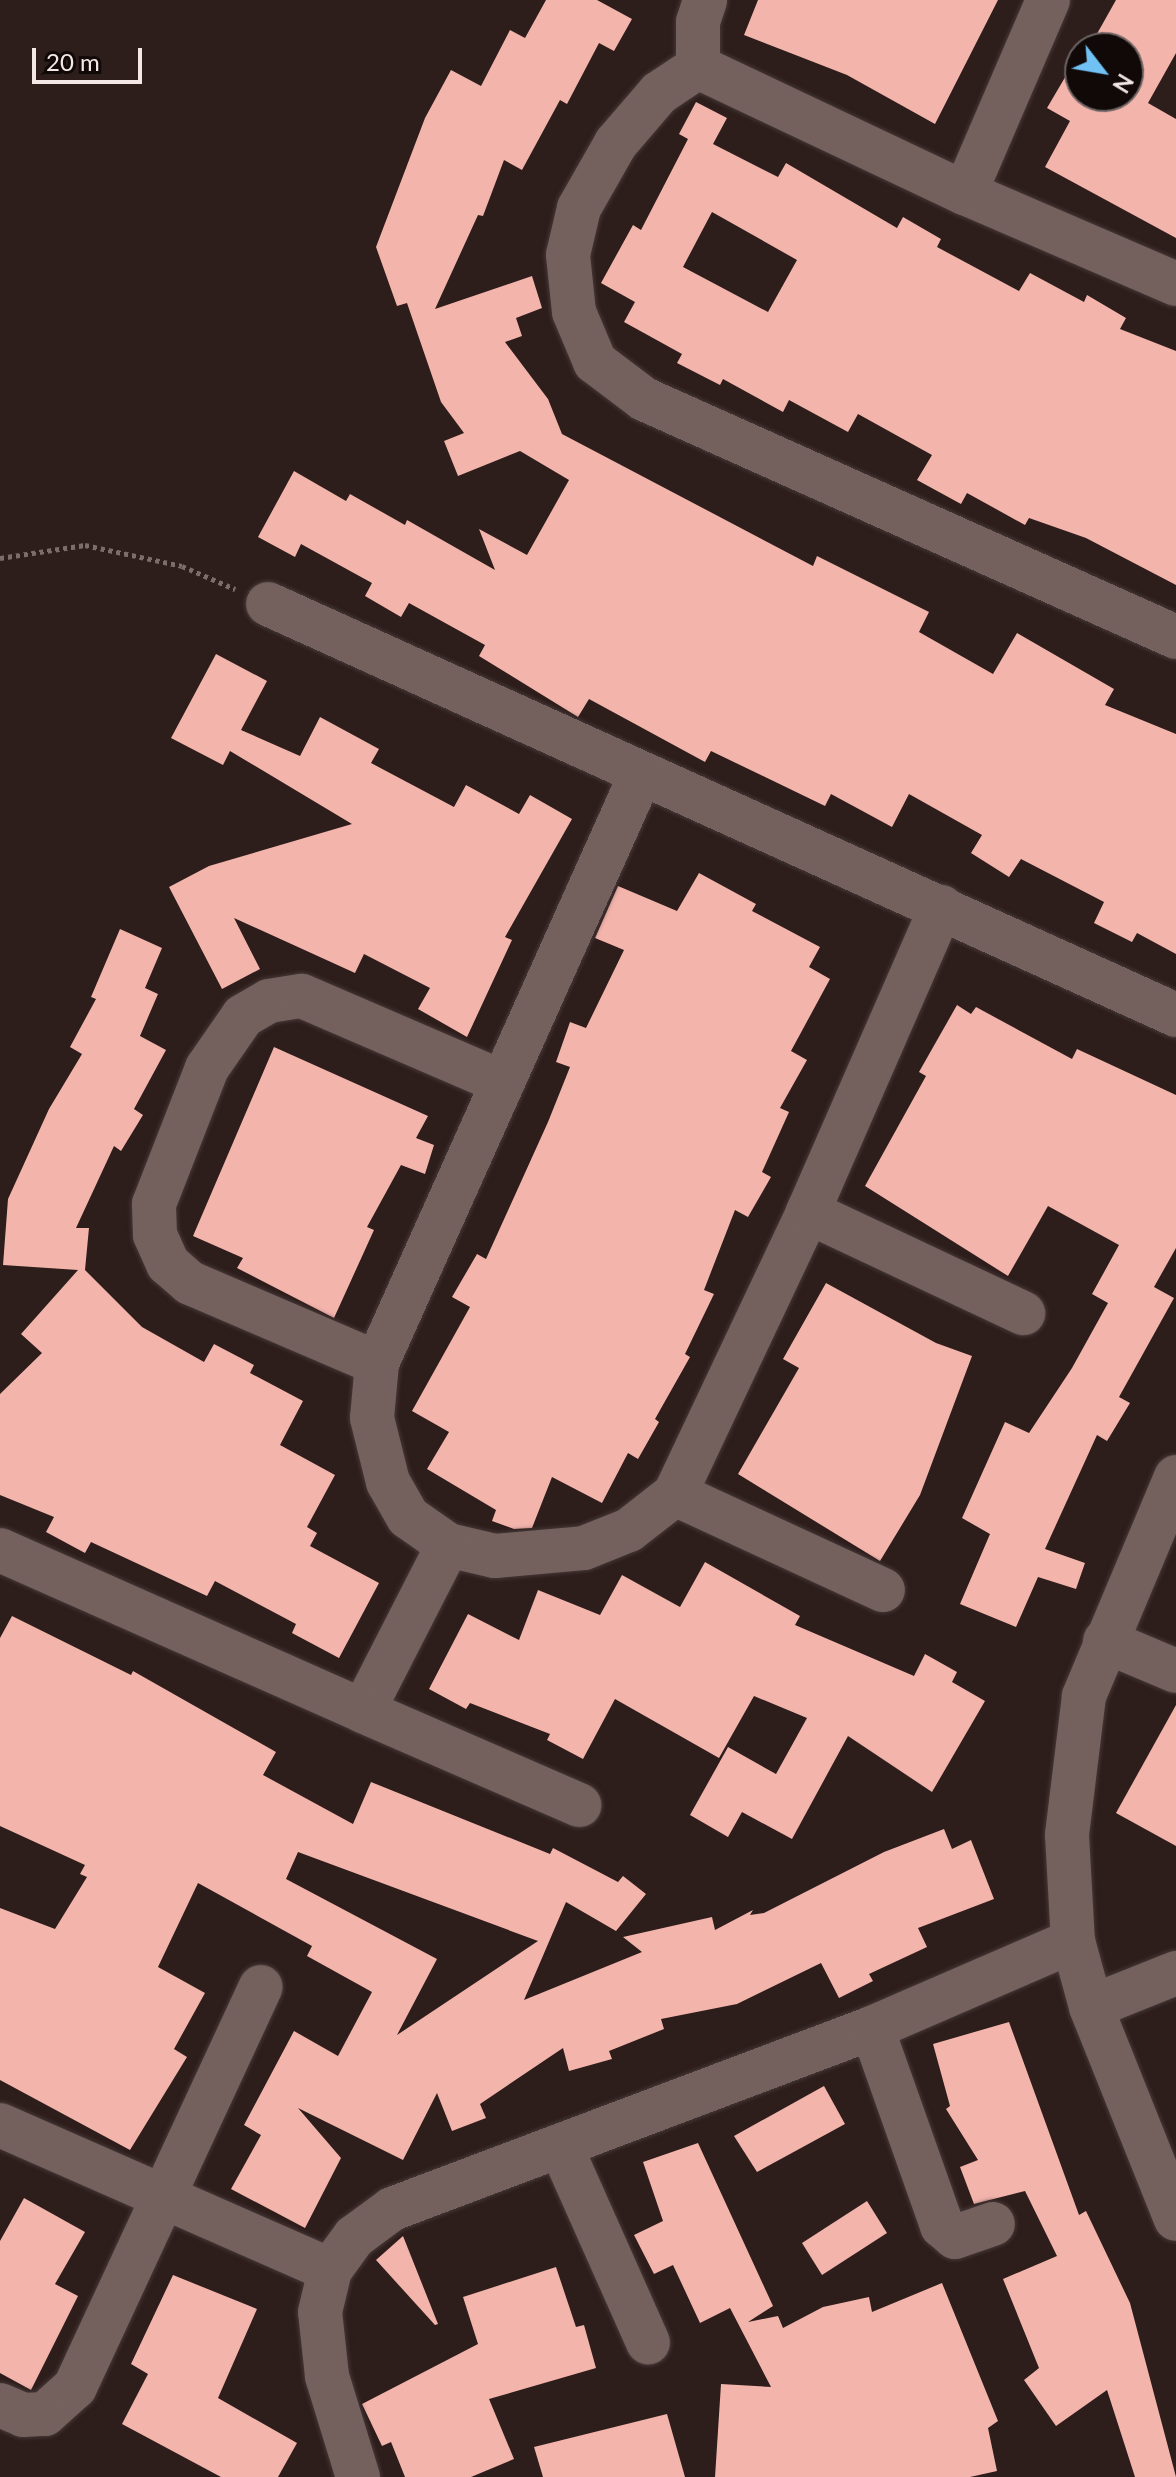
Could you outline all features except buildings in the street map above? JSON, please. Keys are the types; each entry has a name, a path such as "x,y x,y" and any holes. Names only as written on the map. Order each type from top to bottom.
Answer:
{"street":[{"path":"698,67 698,22 705,0"},
{"path":"965,193 1048,0"},
{"path":"698,67 965,193 1176,284"},
{"path":"698,67 659,93 616,143 579,208 568,255 574,312 595,362 644,399 1176,637"},
{"path":"268,604 1176,1015"},
{"path":"641,774 499,1081 377,1363 372,1418 388,1482 408,1517 448,1545 495,1556 584,1548 629,1530 675,1494 808,1212 941,907"},
{"path":"377,1363 190,1283 168,1264 155,1235 154,1204 207,1068 243,1016 269,1001 302,996 499,1081"},
{"path":"808,1212 1023,1313"},
{"path":"1176,1477 1084,1696 1067,1835 1073,1941 1091,2007 1176,2219"},
{"path":"675,1494 883,1590"},
{"path":"363,1711 448,1545"},
{"path":"0,1550 579,1805"},
{"path":"1105,1641 1176,1671"},
{"path":"358,2477 327,2376 320,2312 330,2270 354,2237 392,2209 872,2028 1073,1941"},
{"path":"1091,2007 1176,1973"},
{"path":"0,2405 23,2415 45,2414 75,2387 261,1987"},
{"path":"872,2028 942,2226 955,2237 993,2224"},
{"path":"0,2125 330,2270"},
{"path":"561,2147 648,2342"}],"path":[{"path":"0,558 85,545 182,566 268,604"}]}
